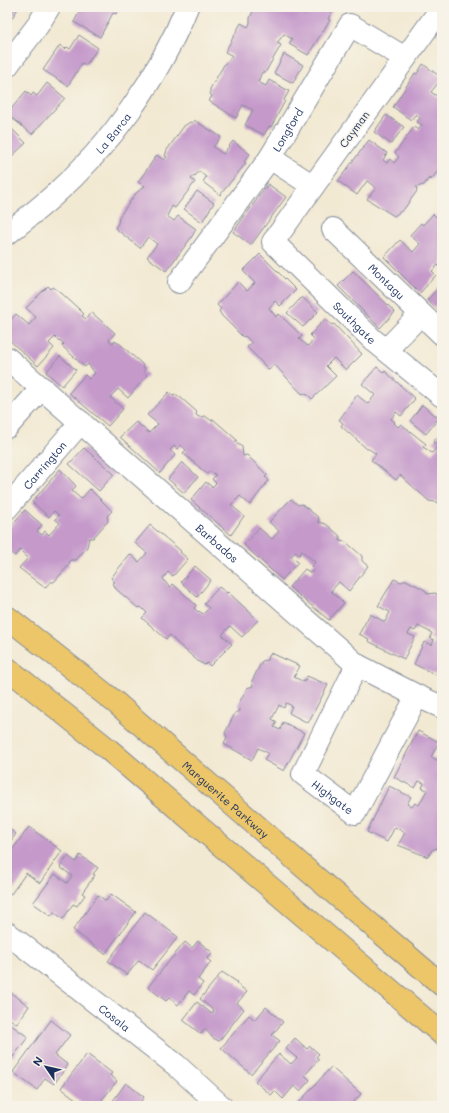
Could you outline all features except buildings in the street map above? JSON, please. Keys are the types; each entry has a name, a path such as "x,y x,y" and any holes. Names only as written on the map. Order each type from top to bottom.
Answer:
{"main road":[{"name":"Marguerite Parkway","path":"7,617 115,702 442,985"},
{"path":"7,668 108,749 442,1034"}],"street":[{"path":"7,66 38,25 49,7"},
{"name":"La Barca","path":"7,234 53,196 92,157 138,101 176,34 187,7"},
{"name":"Cayman","path":"273,242 405,58 433,15"},
{"name":"Longford","path":"179,282 270,158 350,25 405,58"},
{"path":"270,158 313,186"},
{"name":"Montagu","path":"333,229 442,334"},
{"name":"Southgate","path":"273,242 372,339 442,396"},
{"path":"386,350 421,314"},
{"name":"Barbados","path":"7,358 357,665 417,696 442,707"},
{"path":"7,427 42,388"},
{"name":"Carrington","path":"7,508 81,422"},
{"name":"Highgate","path":"357,665 303,774 355,813 417,696"},
{"name":"Cosala","path":"7,933 176,1065 220,1106"}]}
